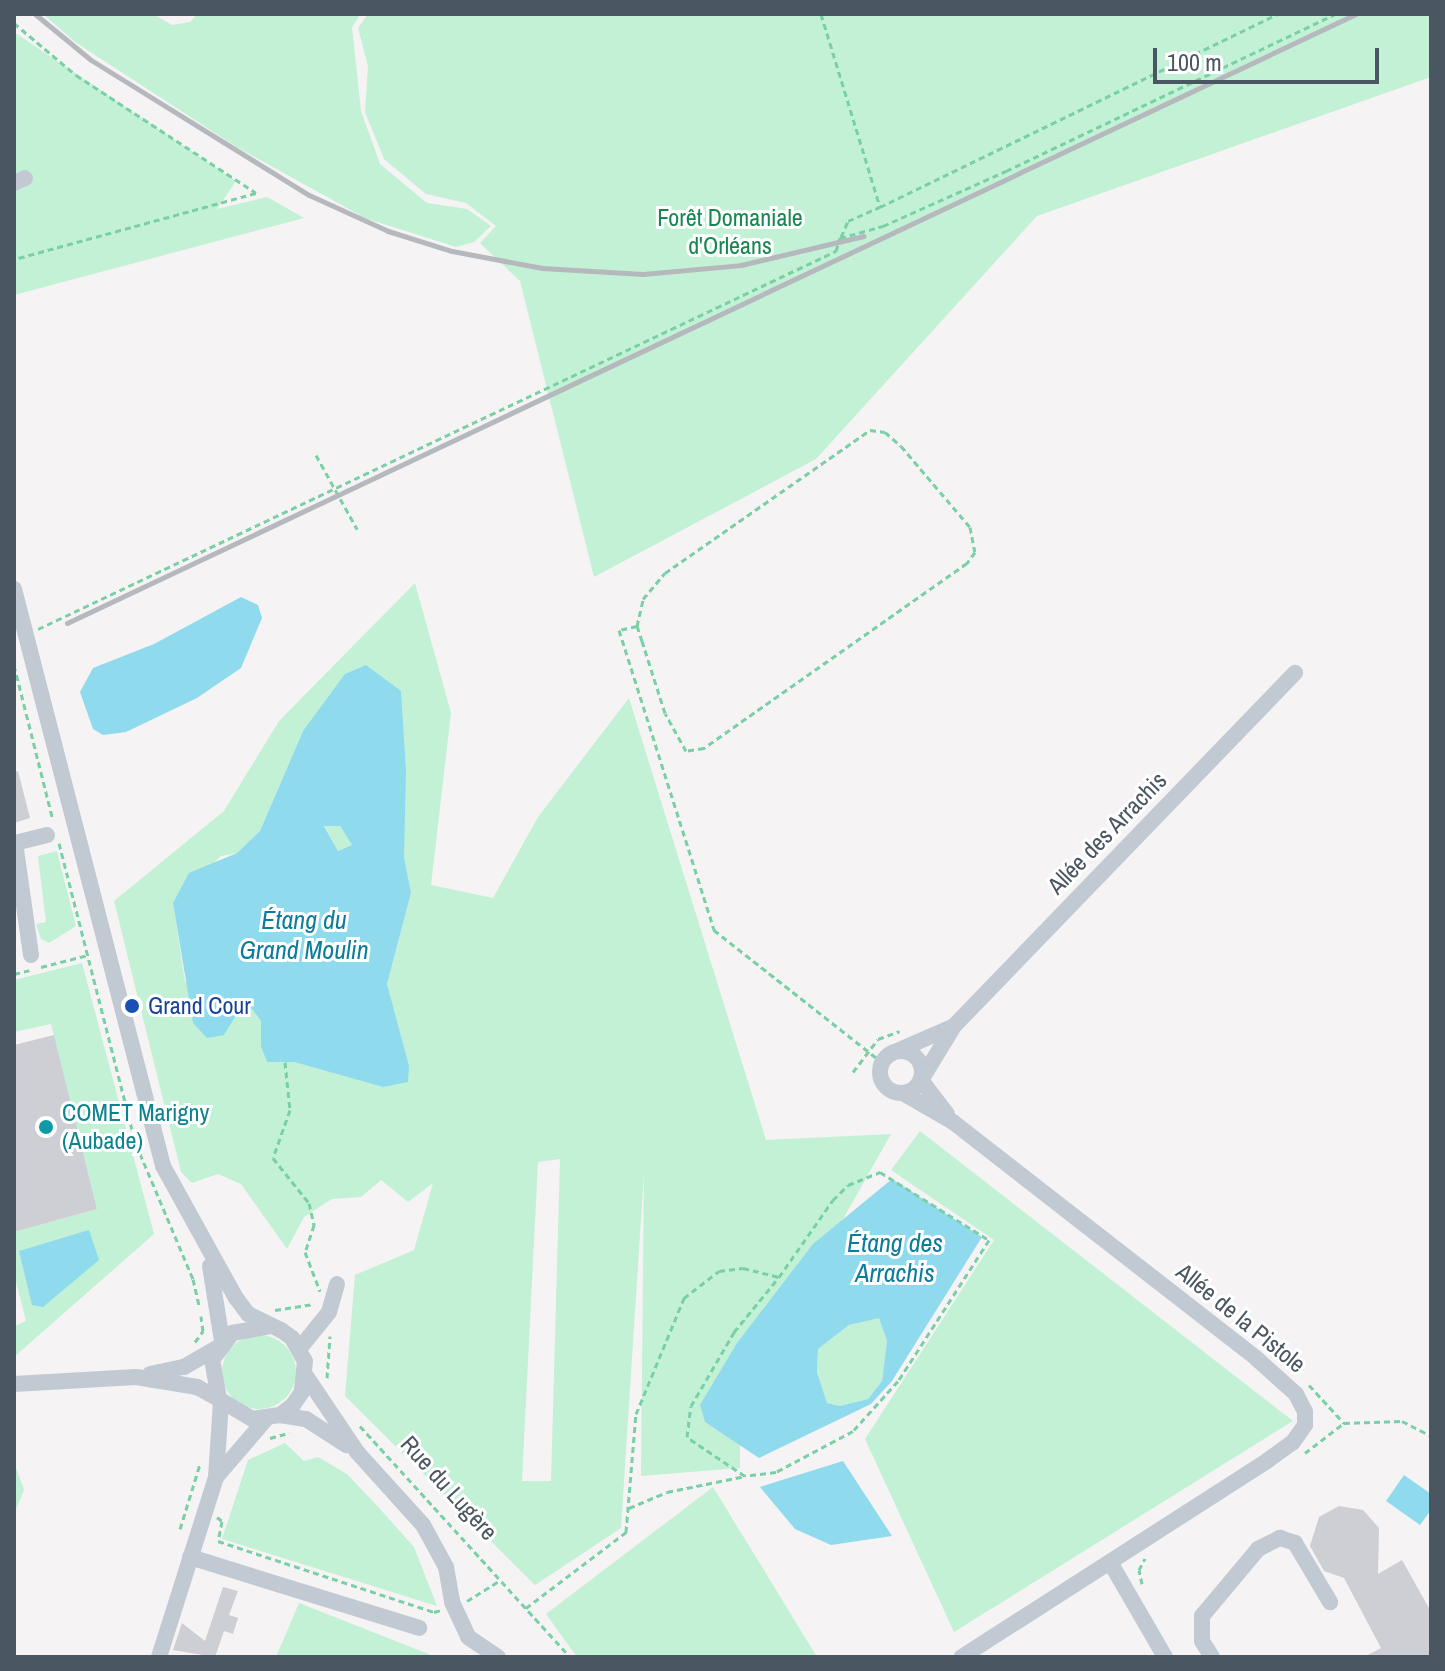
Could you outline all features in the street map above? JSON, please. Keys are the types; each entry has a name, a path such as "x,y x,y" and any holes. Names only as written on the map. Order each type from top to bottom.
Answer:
{"street":[{"path":"14,589 148,1118 163,1166 208,1256 248,1314 300,1348 306,1376 293,1405 273,1417 216,1477"},
{"name":"Allée des Arrachis","path":"954,1026 1295,673"},
{"path":"31,955 15,843 47,835"},
{"path":"903,1093 921,1080 954,1026"},
{"path":"953,1122 885,1086 883,1063 896,1052 954,1026"},
{"path":"896,1052 915,1056 922,1067 921,1080 953,1122"},
{"name":"Allée de la Pistole","path":"953,1122 1257,1359 1296,1394 1305,1412 1305,1425 1293,1442 962,1657"},
{"path":"159,1657 216,1477 220,1400 211,1373 220,1344 208,1256"},
{"path":"300,1348 329,1312 337,1284"},
{"path":"14,1384 136,1377 184,1367 244,1327 270,1326"},
{"name":"Rue du Lugère","path":"306,1376 357,1452 423,1525 446,1567 461,1625 468,1637 498,1657"},
{"path":"136,1377 197,1387 239,1416 273,1417"},
{"name":"Rue du Lugère","path":"273,1417 306,1419 357,1452"},
{"path":"1212,1657 1202,1641 1202,1616 1258,1549 1280,1538 1295,1543 1330,1602"},
{"path":"190,1557 419,1628"},
{"path":"1110,1562 1165,1657"}],"path":[{"path":"821,14 880,207"},
{"path":"25,636 836,251 848,221 1278,14"},
{"path":"840,238 883,226 1006,171 1335,14"},
{"path":"14,259 256,193 76,75 15,25"},
{"path":"870,430 885,432 901,446 976,541 967,563 704,748 686,751 677,741 637,626 643,599 665,573 870,430"},
{"path":"316,455 357,529"},
{"path":"637,626 619,630 714,930 883,1063"},
{"path":"14,974 88,955"},
{"path":"266,1306 310,1306 320,1292 305,1252 314,1225 309,1203 273,1158 290,1110 285,1062"},
{"path":"629,1508 667,1492 776,1472 853,1431 898,1381 989,1240 880,1172 848,1185 833,1200 779,1277 734,1332 691,1406 687,1437 745,1476"},
{"path":"526,1608 626,1532 636,1414 684,1298 719,1271 743,1268 779,1277"},
{"path":"327,1385 333,1339"},
{"name":"Rue du Lugère","path":"354,1420 570,1657"},
{"path":"1344,1423 1402,1421 1431,1436"},
{"path":"262,1443 276,1435 299,1434"},
{"path":"180,1529 204,1455"},
{"path":"223,1504 217,1517 222,1521 218,1541 434,1612 443,1609"},
{"path":"465,1602 485,1594 500,1580"}],"green space":[{"path":"43,14 153,14 172,25 190,22 197,14 361,14 352,27 361,111 380,164 427,203 467,209 491,226 474,242 456,247 365,218 235,146 75,42"},
{"name":"Forêt Domaniale d'Orléans","path":"368,14 1431,14 1431,77 1037,216 816,459 594,577 520,281 480,243 496,226 466,203 426,194 384,159 365,112 368,66 358,28"},
{"path":"14,32 236,181 217,209 267,197 304,218 14,295"},
{"path":"415,583 451,713 431,885 493,898 538,817 629,698 766,1140 891,1134 740,1402 740,1468 641,1476 644,1173 621,1528 535,1585 345,1396 355,1275 414,1250 433,1183 408,1202 381,1180 361,1197 332,1199 304,1217 287,1249 241,1184 218,1174 192,1183 181,1172 114,901 224,811 279,721","holes":["401,691 404,857 411,893 387,984 399,1035 383,1087 294,1062 267,1062 261,1047 261,1021 252,1009 241,1007 232,1014 185,982 173,903 221,856 237,853 260,831 303,731","560,1159 551,1481 522,1481 538,1162"]},
{"path":"324,825 340,826 352,845 338,851"},
{"path":"57,851 76,926 49,943 41,939 36,924 46,922 38,856"},
{"path":"82,963 154,1234 14,1357 14,1326 26,1321 14,1274 14,1232 97,1209 51,1024 14,1032 14,980"},
{"path":"920,1131 1293,1421 954,1632 865,1439 994,1240 891,1170"},
{"path":"879,1317 887,1341 882,1381 868,1399 840,1406 827,1403 817,1372 818,1349 849,1325"},
{"path":"259,1335 280,1341 290,1351 296,1372 290,1393 280,1403 259,1409 238,1403 228,1393 222,1372 228,1351 238,1341"},
{"path":"285,1443 304,1461 318,1457 347,1474 380,1509 414,1547 437,1606 222,1539 248,1460"},
{"path":"14,1462 24,1490 14,1514"},
{"path":"713,1487 817,1657 577,1657 546,1614"},
{"path":"299,1603 436,1657 276,1657"}],"water":[{"path":"241,597 258,605 262,618 241,668 197,698 126,732 103,735 93,729 80,692 93,668 154,644"},
{"name":"Étang du Grand Moulin","path":"366,665 401,691 406,771 404,857 411,893 387,984 409,1066 408,1082 383,1087 294,1062 267,1062 261,1047 261,1021 252,1009 241,1007 224,1035 207,1038 193,1023 173,903 189,873 237,853 260,831 303,731 345,674","holes":["324,826 340,826 352,845 338,851"]},
{"name":"Étang des Arrachis","path":"892,1179 982,1237 892,1381 871,1404 759,1458 705,1422 700,1405 737,1343 813,1244","holes":["879,1318 887,1341 882,1381 868,1399 840,1406 827,1403 817,1372 818,1349 849,1325"]},
{"path":"89,1230 99,1260 43,1307 32,1305 19,1251"},
{"path":"843,1461 892,1536 831,1545 795,1529 760,1487"},
{"path":"1404,1475 1431,1494 1431,1510 1420,1525 1386,1501"}],"building":[{"path":"18,771 30,818 14,823 14,772"},
{"name":"COMET Marigny (Aubade)","path":"54,1035 97,1209 14,1232 14,1045"},
{"path":"1339,1506 1363,1510 1379,1528 1378,1574 1402,1560 1430,1610 1431,1657 1364,1657 1381,1648 1344,1578 1324,1571 1310,1546 1319,1517"},
{"path":"223,1587 238,1591 229,1615 238,1618 233,1634 224,1631 215,1657 173,1650 182,1623 205,1641"}],"railway":[{"path":"35,14 91,60 309,195 388,231 452,251 542,268 643,274 741,265 864,236"},
{"path":"67,623 1356,14"}],"place":[{"name":"Grand Cour","path":"132,1006"},
{"name":"COMET Marigny (Aubade)","path":"46,1127"}]}
